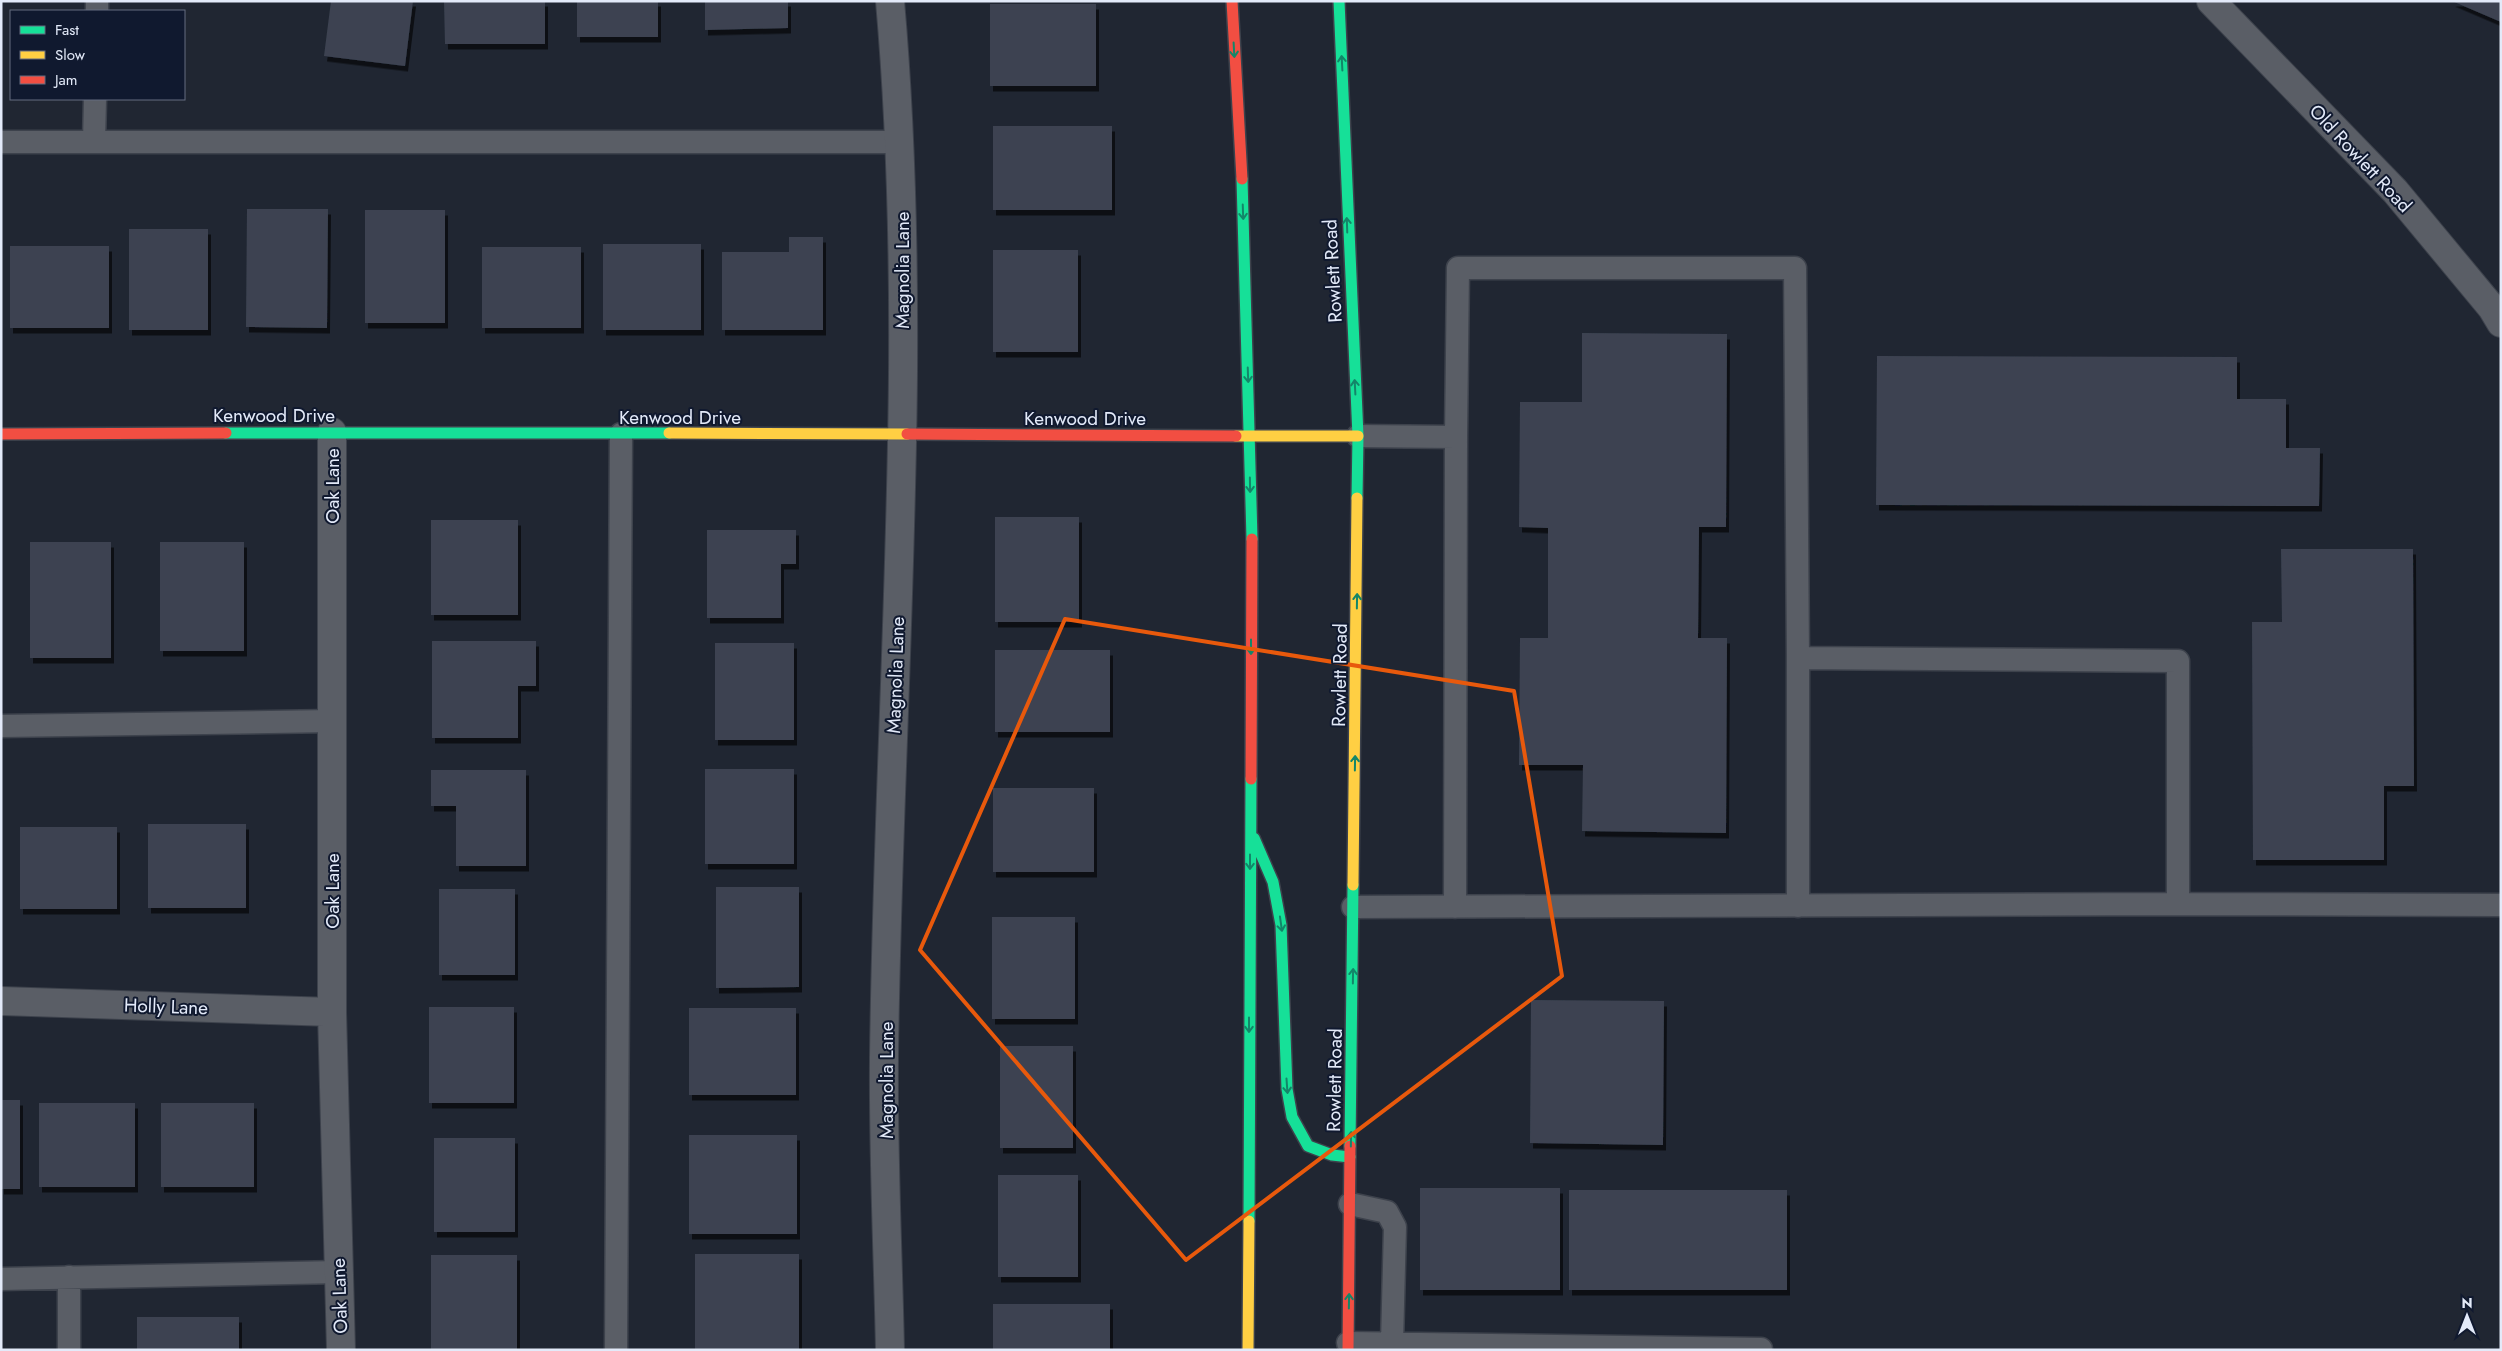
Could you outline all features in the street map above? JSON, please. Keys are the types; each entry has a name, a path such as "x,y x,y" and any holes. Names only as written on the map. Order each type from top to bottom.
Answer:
{"main road":[{"path":"1232,1 1243,192 1252,551 1248,1350"},
{"name":"Rowlett Road","path":"1339,1 1358,436 1348,1346"},
{"name":"Kenwood Drive","path":"1,434 332,432 1358,436"},
{"path":"1250,828 1273,882 1282,925 1287,1089 1292,1118 1308,1146 1332,1156 1350,1157"}],"street":[{"name":"Magnolia Lane","path":"890,1 902,196 902,435 884,1061 890,1350"},
{"name":"Old Rowlett Road","path":"2211,1 2395,192 2492,308 2501,323"},
{"name":"Oak Lane","path":"332,432 332,1012 341,1350"},
{"name":"Holly Lane","path":"1,1001 332,1012"}],"lane":[{"path":"94,142 95,100"},
{"path":"1,142 900,142"},
{"path":"1455,907 1458,268 1795,268 1798,906"},
{"path":"616,1350 621,434"},
{"path":"1358,436 1456,437"},
{"path":"1798,658 2178,661 2178,904"},
{"path":"1,726 332,721"},
{"path":"1353,907 2178,904 2501,905"},
{"path":"1350,1204 1387,1212 1395,1226 1392,1343"},
{"path":"1,1279 339,1272"},
{"path":"69,1277 69,1350"},
{"path":"1348,1346 1392,1343 1761,1349"}],"highlighted area":[{"path":"1065,619 1514,691 1562,976 1186,1260 920,950"}],"building":[{"path":"331,1 413,1 405,66 324,56"},
{"path":"444,1 545,1 545,44 445,44"},
{"path":"577,1 658,1 658,37 577,37"},
{"path":"705,1 788,1 788,28 705,30"},
{"path":"2452,1 2501,1 2501,22"},
{"path":"990,4 1096,4 1096,86 990,86"},
{"path":"993,126 1112,126 1112,210 993,210"},
{"path":"247,209 328,209 327,328 246,327"},
{"path":"365,210 445,210 445,323 365,323"},
{"path":"129,229 208,229 208,330 129,330"},
{"path":"789,237 823,237 823,330 722,330 722,252 789,252"},
{"path":"603,244 701,244 701,330 603,330"},
{"path":"10,246 109,246 109,328 10,328"},
{"path":"482,247 581,247 581,328 482,328"},
{"path":"993,250 1078,250 1078,352 993,352"},
{"path":"1582,333 1727,334 1726,527 1699,527 1698,638 1727,638 1726,833 1582,831 1583,765 1519,765 1520,638 1548,638 1548,528 1519,527 1520,402 1582,402"},
{"path":"1877,356 2237,357 2237,399 2286,399 2286,448 2320,448 2319,506 1876,505"},
{"path":"995,517 1079,517 1079,622 995,622"},
{"path":"431,520 518,520 518,615 431,615"},
{"path":"707,530 796,530 796,564 781,564 781,618 707,618"},
{"path":"30,542 111,542 111,658 30,658"},
{"path":"160,542 244,542 244,651 160,651"},
{"path":"2281,549 2413,549 2414,786 2384,786 2384,860 2253,860 2252,622 2282,622"},
{"path":"432,641 536,641 536,686 518,686 518,738 432,738"},
{"path":"715,643 794,643 794,740 715,740"},
{"path":"995,650 1110,650 1110,732 995,732"},
{"path":"705,769 794,769 794,864 705,864"},
{"path":"431,770 526,770 526,866 456,866 456,806 431,806"},
{"path":"993,788 1094,788 1094,872 993,872"},
{"path":"148,824 246,824 246,908 148,908"},
{"path":"20,827 117,827 117,909 20,909"},
{"path":"716,887 799,887 799,987 716,988"},
{"path":"439,889 515,889 515,975 439,975"},
{"path":"992,917 1075,917 1075,1019 992,1019"},
{"path":"1531,1000 1664,1001 1663,1145 1530,1143"},
{"path":"429,1007 514,1007 514,1103 429,1103"},
{"path":"689,1008 796,1008 796,1095 689,1095"},
{"path":"1000,1046 1073,1046 1073,1148 1000,1148"},
{"path":"1,1100 20,1100 20,1189 1,1189"},
{"path":"39,1103 135,1103 135,1187 39,1187"},
{"path":"161,1103 254,1103 254,1187 161,1187"},
{"path":"689,1135 797,1135 797,1234 689,1234"},
{"path":"434,1138 515,1138 515,1232 434,1232"},
{"path":"998,1175 1078,1175 1078,1277 998,1277"},
{"path":"1420,1188 1560,1188 1560,1290 1420,1290"},
{"path":"1569,1190 1787,1190 1787,1290 1569,1290"},
{"path":"695,1254 799,1254 799,1350 695,1350"},
{"path":"431,1255 517,1255 517,1350 431,1350"},
{"path":"993,1304 1110,1304 1110,1350 993,1350"},
{"path":"137,1317 239,1317 239,1350 137,1349"}],"traffic: fast":[{"path":"1339,1 1358,436 1357,498"},
{"path":"1242,179 1252,539"},
{"path":"226,433 669,433"},
{"path":"1249,1221 1251,779"},
{"path":"1254,838 1273,882 1281,925 1287,1089 1292,1117 1308,1146 1332,1155 1350,1157"},
{"path":"1350,1146 1353,885"}],"traffic: slow":[{"path":"669,433 907,434"},
{"path":"1236,436 1358,436"},
{"path":"1353,885 1357,498"},
{"path":"1248,1350 1249,1221"}],"traffic: jam":[{"path":"1232,1 1242,179"},
{"path":"1,434 226,433"},
{"path":"907,434 1236,436"},
{"path":"1251,779 1252,539"},
{"path":"1348,1350 1350,1146"}]}
